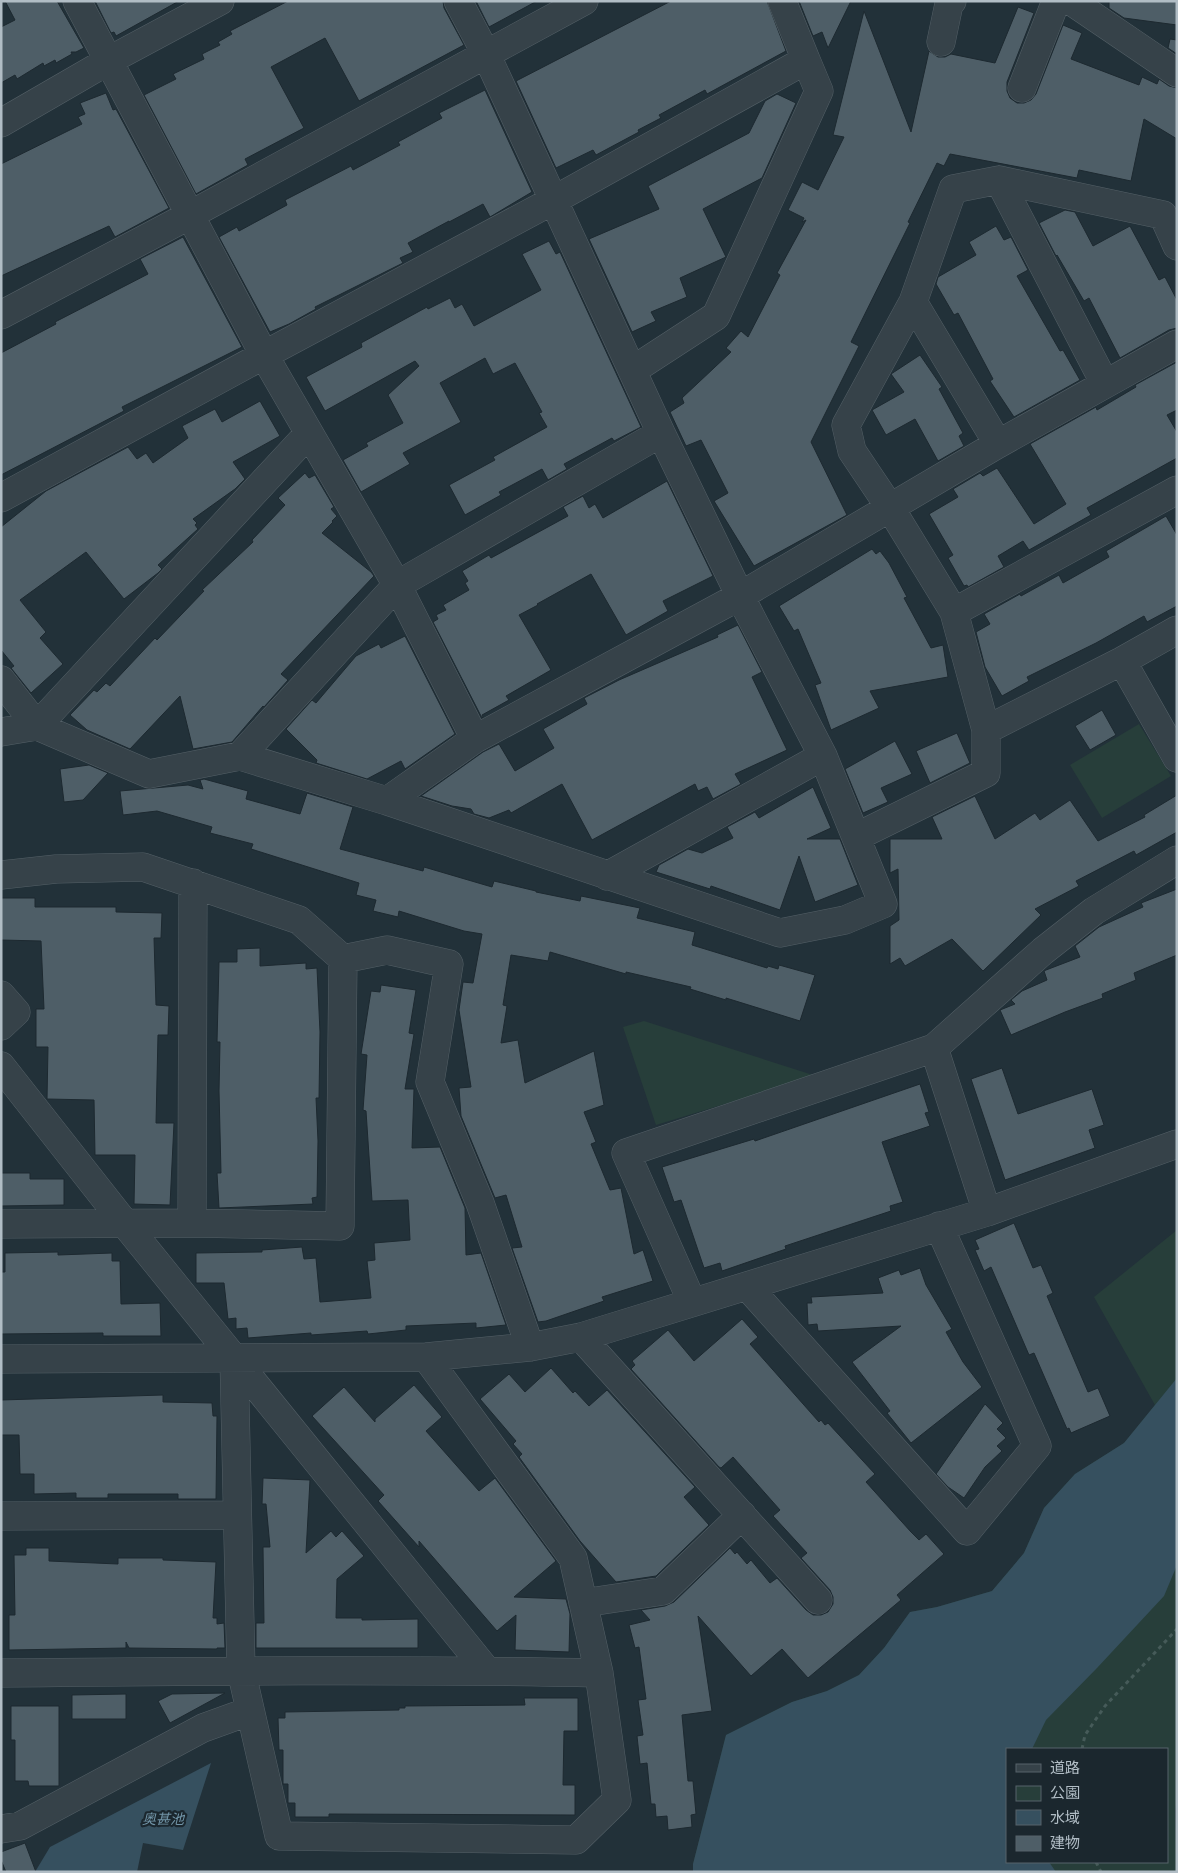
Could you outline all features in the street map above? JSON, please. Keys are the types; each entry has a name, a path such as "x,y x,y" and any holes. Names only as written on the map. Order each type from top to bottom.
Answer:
{"street":[{"path":"77,1 264,354 397,585 475,739"},
{"path":"1,123 108,61 220,1"},
{"path":"1,680 37,726 148,774 240,756 387,801 780,933 845,920 883,904 823,756 740,596 661,433 486,54 458,1"},
{"path":"1,315 190,215 584,1"},
{"path":"633,370 716,316 820,91 782,1"},
{"path":"941,42 949,4 952,1"},
{"path":"1022,88 1056,1"},
{"path":"1071,1 1177,73"},
{"path":"1,498 264,354 554,200 806,60"},
{"path":"999,180 1105,384"},
{"path":"856,837 986,774 986,730 954,612 891,508 852,451 846,425 913,302 953,189 999,180 1170,208 1177,246"},
{"path":"913,302 998,444"},
{"path":"387,801 475,739 740,596 998,444 1177,344"},
{"path":"1,732 37,726 309,432"},
{"path":"240,756 397,585 661,433"},
{"path":"954,612 1177,490"},
{"path":"986,730 1122,661 1177,630"},
{"path":"1122,661 1177,758"},
{"path":"607,876 823,756"},
{"path":"692,1302 626,1153 934,1048 1043,951 1094,911 1177,860"},
{"path":"1,875 56,869 143,867 299,920 343,959 340,1226 192,1223 126,1225 1,1224"},
{"path":"192,1223 193,883"},
{"path":"343,959 387,950 448,964 430,1082 480,1203 530,1347"},
{"path":"1,995 16,1012 1,1026"},
{"path":"934,1048 986,1212"},
{"path":"1,1066 126,1225 487,1671"},
{"path":"1,1360 426,1357 530,1347 581,1337 986,1212 1177,1144"},
{"path":"747,1286 967,1531 1037,1446 939,1226"},
{"path":"581,1337 818,1600"},
{"path":"234,1358 241,1670 280,1836 576,1840 617,1800 599,1673 573,1558 426,1357"},
{"path":"1,1516 237,1515"},
{"path":"583,1603 663,1591 742,1515"},
{"path":"1,1674 241,1670 599,1673"},
{"path":"1,1829 20,1826 203,1728 250,1711"}],"path":[{"path":"1082,1748 1085,1735 1105,1706 1177,1629"}],"green space":[{"path":"1139,724 1171,776 1102,818 1070,765"},
{"path":"644,1021 816,1076 656,1125 623,1027"},
{"path":"1177,1230 1177,1799 1175,1811 1177,1872 693,1872 693,1864 726,1735 792,1702 827,1691 859,1675 884,1648 910,1612 937,1607 992,1591 1024,1553 1044,1508 1075,1474 1124,1443 1155,1405 1094,1297"}],"water":[{"path":"1177,1378 1177,1565 1164,1596 1046,1720 1032,1748 1006,1748 1006,1863 1050,1863 1056,1872 693,1872 693,1864 726,1735 792,1702 827,1691 859,1675 884,1648 910,1612 937,1607 992,1591 1024,1553 1044,1508 1075,1474 1124,1443"},
{"name":"奥甚池","path":"211,1763 183,1850 143,1843 137,1872 35,1872 50,1847"}],"building":[{"path":"5,1 57,1 84,48 71,52 72,54 56,63 55,60 44,66 43,63 17,79 15,75 1,83 1,27 15,20"},
{"path":"95,1 179,1 116,36 114,32 111,33"},
{"path":"288,1 443,1 444,8 464,45 359,101 325,38 271,67 304,128 245,159 248,165 196,194 144,95 176,79 173,74 204,59 202,54 220,45 218,42 232,34 230,31"},
{"path":"476,1 537,1 489,27"},
{"path":"671,1 767,1 786,51 707,94 705,90 659,115 661,118 638,130 639,132 596,155 593,150 556,168 516,81"},
{"path":"799,1 851,1 828,48 822,32 813,36"},
{"path":"1109,1 1177,1 1177,25 1124,18 1109,8"},
{"path":"1018,7 1034,13 1007,82 1007,91 1010,98 1017,103 1024,103 1031,100 1036,94 1063,25 1082,33 1071,59 1139,85 1142,77 1157,84 1159,79 1169,86 1177,88 1177,139 1144,119 1131,181 1079,170 1077,178 950,154 944,166 937,163 908,222 910,223 851,342 859,346 811,442 847,515 754,566 714,501 728,493 701,440 686,446 670,412 684,403 682,398 731,352 726,348 741,331 748,337 780,275 777,273 806,220 802,222 804,218 788,210 802,182 818,190 844,137 833,135 864,11 911,132 929,51 938,57 945,57 951,54 995,63"},
{"path":"1170,39 1177,40 1177,54 1168,48"},
{"path":"485,90 532,192 490,217 483,204 449,221 408,243 413,252 400,258 403,263 315,307 316,309 289,324 270,332 219,237 237,227 239,231 287,205 285,200 351,166 353,170 400,145 398,142 442,118 439,113"},
{"path":"106,93 113,110 116,109 169,208 115,237 109,226 1,276 1,164 82,124 78,117 85,114 80,103"},
{"path":"777,94 796,103 762,178 703,209 726,257 680,278 687,297 651,312 656,321 632,332 589,239 659,209 648,186 749,133 765,101"},
{"path":"1065,210 1075,212 1093,246 1130,226 1159,280 1165,277 1177,300 1177,328 1169,330 1120,358 1089,298 1084,301 1056,256 1039,223"},
{"path":"996,226 1004,240 1011,237 1028,270 1017,276 1060,351 1063,350 1080,380 1014,417 990,381 993,379 958,313 954,315 936,284 938,277 976,255 969,242"},
{"path":"183,237 242,347 122,407 124,411 1,475 1,353 56,324 55,322 148,274 140,259"},
{"path":"549,241 556,254 560,252 641,427 614,441 612,438 564,464 567,469 548,480 542,469 499,492 501,495 465,515 449,485 495,460 493,457 547,427 539,413 542,412 515,363 493,374 485,358 440,383 461,422 403,453 410,464 361,492 343,460 368,446 366,443 403,423 388,395 419,366 415,361 325,411 306,377 362,347 361,343 427,307 428,309 450,298 455,308 462,304 474,326 541,290 522,254"},
{"path":"920,355 942,387 939,389 963,433 959,436 964,446 938,461 915,419 886,435 872,410 904,392 891,374"},
{"path":"1177,362 1177,410 1167,415 1177,432 1177,458 1087,508 1091,515 1029,550 1023,541 998,556 1004,567 968,587 967,585 964,586 948,558 953,555 929,514 958,497 953,489 980,473 983,476 997,468 1034,524 1066,504 1030,444 1096,407 1097,410 1136,387 1135,385"},
{"path":"260,401 280,436 233,462 245,479 235,489 193,519 197,523 195,525 198,529 158,565 162,569 158,573 124,599 86,552 20,600 46,632 40,638 63,664 31,693 11,668 14,666 1,650 1,527 46,491 128,447 137,459 146,453 153,463 188,438 182,426 215,409 222,422"},
{"path":"305,473 309,478 315,475 334,507 331,509 337,516 322,533 374,576 281,674 288,680 232,742 193,749 180,696 130,749 87,730 70,715 94,690 97,692 106,683 110,686 155,638 157,640 204,591 202,590 253,542 252,540 285,505 278,498"},
{"path":"667,481 713,576 663,601 668,611 626,635 591,574 519,615 551,670 506,696 509,700 482,715 482,718 433,622 438,619 436,615 446,610 443,605 469,590 465,583 468,581 462,571 489,555 491,558 568,516 563,507 583,496 589,508 595,504 603,518"},
{"path":"1166,516 1177,535 1177,606 1147,622 1144,616 1096,643 1027,677 1029,681 1002,696 985,667 976,632 990,624 984,614 1059,575 1063,583 1109,557 1106,551"},
{"path":"872,549 876,554 880,551 889,563 907,597 904,598 931,648 943,645 948,677 870,691 879,708 831,730 815,685 821,683 798,629 794,631 779,606"},
{"path":"738,625 762,672 752,677 787,750 735,774 741,784 713,799 707,787 698,791 695,784 592,840 562,784 511,813 509,810 489,818 474,814 471,809 452,806 421,796 483,752 499,744 515,771 554,748 543,729 587,704 584,698 619,680 718,637 717,635"},
{"path":"405,636 455,734 405,769 401,761 367,779 316,763 317,760 286,729 312,700 316,703 356,656 379,644 381,648"},
{"path":"1102,710 1116,735 1090,750 1075,726"},
{"path":"957,733 970,763 930,783 916,751"},
{"path":"895,741 912,774 881,788 888,802 863,813 845,769"},
{"path":"89,765 108,773 83,800 64,802 60,769"},
{"path":"204,779 248,791 246,799 300,814 307,793 353,807 340,849 423,871 424,867 492,887 494,881 580,901 581,896 640,908 637,918 695,932 692,945 767,968 768,966 778,969 779,965 815,975 800,1021 690,989 691,987 626,972 626,974 550,952 548,961 511,955 503,1005 507,1006 501,1043 518,1040 525,1083 594,1051 604,1105 584,1112 596,1142 591,1144 610,1190 621,1188 634,1254 643,1250 653,1281 602,1297 604,1301 538,1322 512,1248 522,1247 506,1195 495,1198 461,1116 459,1088 471,1087 459,1010 463,982 473,983 482,934 464,931 399,911 398,917 373,911 376,900 356,895 359,883 251,849 253,844 210,833 212,827 157,811 123,815 120,791 188,785 203,789 200,780"},
{"path":"813,787 831,828 807,839 840,839 858,885 815,902 799,856 780,910 711,886 710,889 656,872 659,865 688,849 702,853 733,838 727,827 755,812 759,818"},
{"path":"1177,795 1177,832 1136,855 1134,851 1076,881 1079,886 1035,909 1041,915 983,971 952,939 905,966 900,958 890,964 890,926 899,920 898,869 890,873 890,839 942,839 932,817 975,796 995,839 1035,813 1040,820 1070,800 1098,841 1145,817 1144,815"},
{"path":"1177,889 1177,955 1134,973 1136,980 1102,994 1103,998 1011,1035 1000,1010 1015,1004 1011,1000 1022,991 1047,980 1044,971 1080,957 1075,946 1099,927 1143,907 1141,903"},
{"path":"1,898 35,898 35,907 116,907 116,912 162,913 161,938 154,938 156,1005 169,1006 168,1035 158,1035 156,1123 174,1123 170,1205 134,1204 135,1155 95,1155 94,1100 47,1099 48,1047 36,1047 36,1009 44,1009 41,941 1,940"},
{"path":"260,948 260,966 306,963 306,969 317,968 320,1032 319,1098 316,1098 318,1141 317,1197 312,1198 313,1204 219,1208 217,1173 221,1173 220,1042 217,1042 219,962 237,962 237,949"},
{"path":"381,985 416,990 409,1033 414,1034 405,1089 414,1089 412,1148 440,1147 465,1208 466,1255 481,1253 506,1325 476,1328 476,1323 406,1326 406,1330 368,1334 367,1331 248,1338 247,1328 236,1329 236,1318 228,1319 224,1283 196,1283 196,1253 262,1252 262,1250 302,1247 304,1259 316,1258 320,1302 371,1298 367,1261 375,1260 374,1243 410,1240 408,1200 372,1201 366,1111 363,1110 367,1055 361,1054 371,991 380,992"},
{"path":"1002,1068 1018,1114 1092,1089 1104,1125 1089,1130 1095,1148 1005,1180 971,1079"},
{"path":"920,1084 929,1112 925,1113 930,1126 882,1142 903,1202 890,1206 891,1211 785,1246 786,1249 722,1271 720,1263 704,1268 681,1200 674,1202 662,1167 754,1139 755,1141"},
{"path":"1,1173 30,1173 30,1179 64,1179 64,1205 1,1206"},
{"path":"1014,1223 1033,1268 1041,1265 1053,1293 1047,1296 1088,1392 1098,1388 1110,1416 1071,1433 1069,1428 1067,1429 1034,1353 1029,1355 991,1267 984,1271 975,1250 979,1249 975,1240"},
{"path":"58,1252 58,1255 112,1253 112,1261 120,1261 121,1304 160,1303 161,1336 103,1336 103,1333 1,1334 1,1272 5,1272 5,1253"},
{"path":"920,1268 926,1285 952,1329 946,1332 963,1362 982,1387 911,1443 887,1413 890,1411 852,1362 901,1326 818,1331 817,1324 808,1325 807,1303 812,1303 811,1297 883,1293 878,1278 899,1270 901,1275"},
{"path":"742,1319 758,1337 750,1344 819,1422 821,1420 825,1425 828,1423 875,1474 866,1482 919,1540 926,1534 944,1554 897,1595 901,1600 808,1678 782,1649 751,1676 698,1616 712,1711 682,1715 688,1781 693,1781 696,1814 691,1815 692,1827 668,1830 667,1816 656,1817 655,1804 651,1804 647,1763 640,1764 637,1736 643,1735 638,1700 646,1699 639,1647 635,1648 629,1625 650,1620 641,1610 665,1606 674,1602 730,1548 735,1554 737,1552 747,1564 751,1560 770,1583 777,1578 806,1610 813,1615 821,1615 828,1612 833,1604 830,1590 801,1558 807,1553 773,1516 780,1510 733,1457 721,1468 719,1467 631,1369 635,1365 632,1361 668,1330 694,1361"},
{"path":"551,1368 573,1393 575,1391 589,1406 607,1390 695,1487 684,1497 709,1525 656,1576 616,1582 580,1541 519,1457 522,1454 513,1444 516,1441 480,1399 509,1374 525,1392"},
{"path":"414,1385 442,1417 426,1431 479,1491 495,1478 556,1561 514,1597 566,1599 570,1614 569,1652 515,1650 516,1615 497,1631 419,1541 419,1547 378,1501 384,1495 312,1416 344,1387 375,1422 375,1419"},
{"path":"163,1395 163,1402 212,1403 213,1416 217,1416 216,1499 178,1499 178,1494 108,1494 108,1498 76,1498 76,1493 34,1494 34,1474 20,1474 19,1435 1,1435 1,1400"},
{"path":"985,1404 1003,1423 997,1429 1006,1438 997,1446 1002,1451 985,1467 964,1498 948,1487 936,1474"},
{"path":"263,1478 310,1480 306,1553 331,1531 336,1537 342,1531 364,1556 337,1579 336,1618 362,1618 362,1620 418,1619 418,1648 256,1648 256,1623 264,1623 263,1547 270,1547 266,1504 262,1504"},
{"path":"26,1548 49,1548 49,1561 118,1564 118,1558 163,1558 163,1560 216,1562 213,1618 217,1618 217,1624 224,1623 225,1648 129,1648 126,1642 126,1648 9,1650 9,1615 15,1615 14,1555 26,1555"},
{"path":"225,1693 170,1723 158,1701 172,1694"},
{"path":"126,1694 126,1719 72,1719 72,1695"},
{"path":"524,1698 578,1698 578,1731 564,1731 563,1785 575,1785 575,1815 329,1814 329,1817 295,1817 295,1803 288,1803 288,1784 283,1784 283,1750 279,1750 278,1718 285,1718 285,1712 399,1710 399,1708 405,1708 405,1706 525,1705"},
{"path":"11,1706 59,1706 59,1786 29,1786 28,1781 15,1781 15,1740 11,1740"},
{"path":"25,1843 36,1872 6,1872 1,1860 1,1852"}]}
